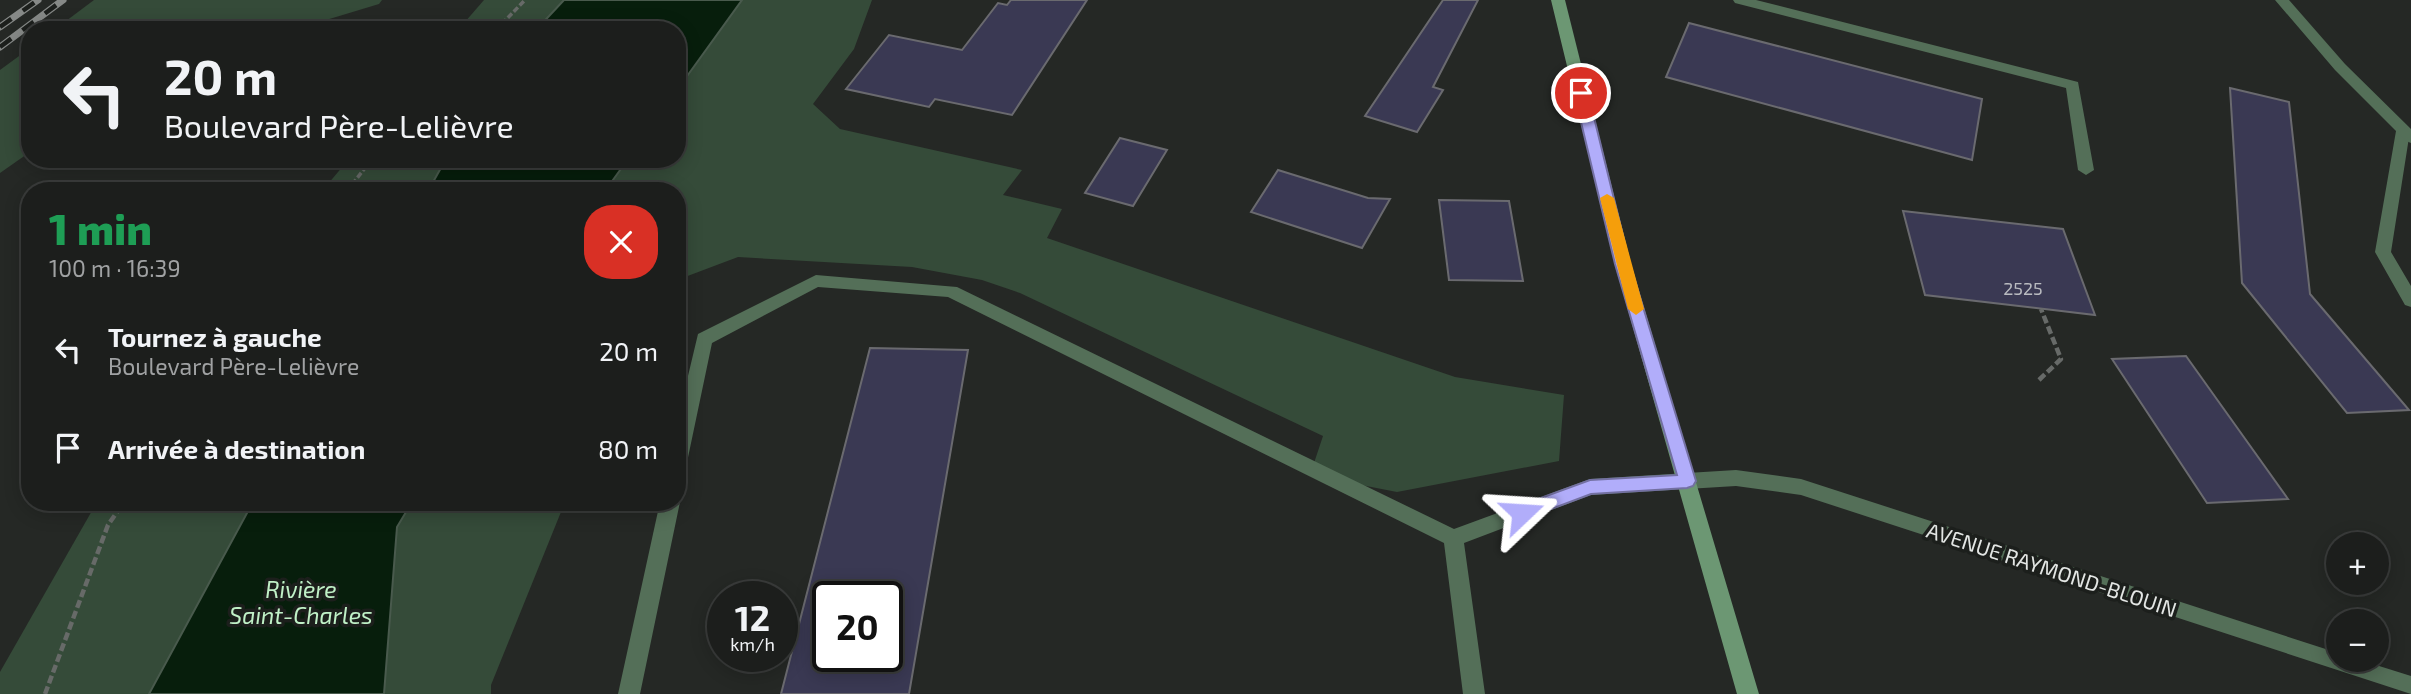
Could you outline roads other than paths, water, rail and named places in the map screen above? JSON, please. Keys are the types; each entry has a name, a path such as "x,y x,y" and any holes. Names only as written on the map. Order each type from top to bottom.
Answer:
{"main road":[{"path":"1558,0 1623,264 1748,694"}],"street":[{"path":"1740,0 2073,85 2087,170"},
{"path":"2282,0 2340,66 2407,134 2383,252 2411,301"},
{"path":"686,424 704,339 816,281 951,291 1453,538 1474,694"},
{"name":"AVENUE RAYMOND-BLOUIN","path":"1453,538 1590,487 1736,478 1801,487 2411,686"},
{"path":"629,694 668,511"}],"water":[{"path":"564,0 742,0 686,78 686,21 544,21"},
{"path":"441,168 622,168 611,182 433,182"},
{"name":"Rivière Saint-Charles","path":"248,511 407,511 397,527 384,694 149,694"}],"railway":[{"path":"0,27 38,0"},
{"path":"35,21 63,0"},
{"path":"0,47 21,31"}]}
